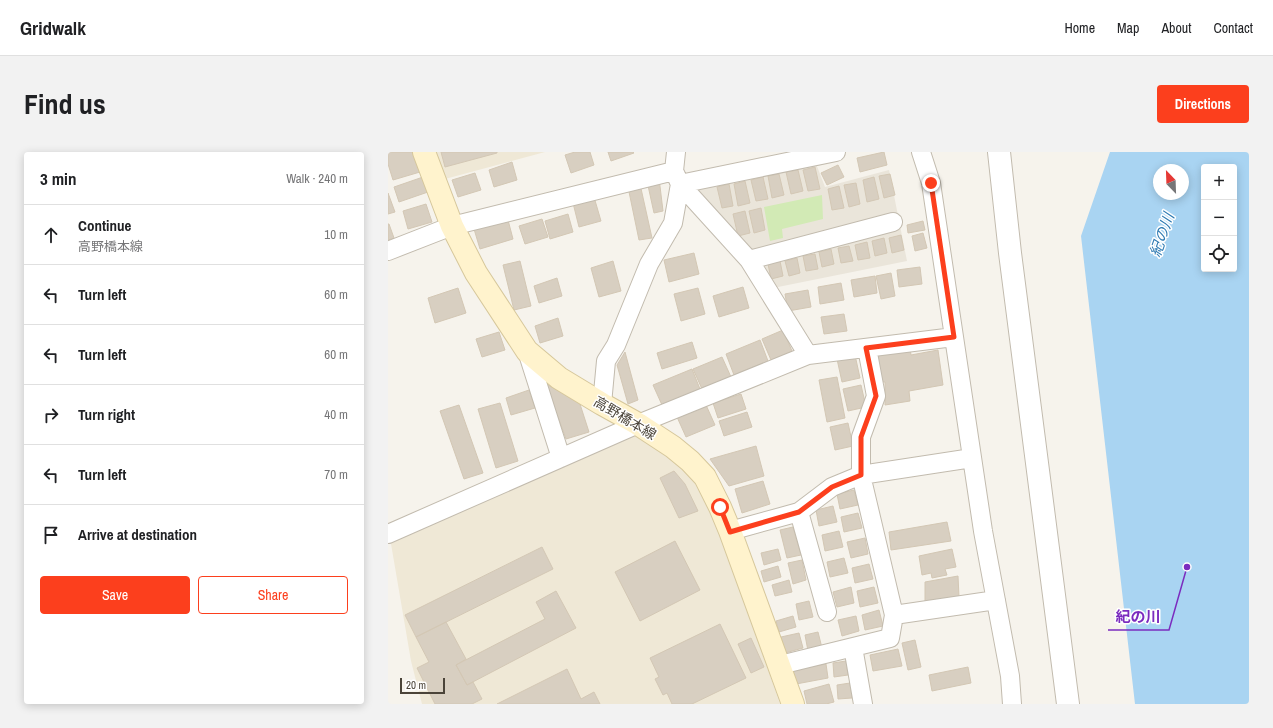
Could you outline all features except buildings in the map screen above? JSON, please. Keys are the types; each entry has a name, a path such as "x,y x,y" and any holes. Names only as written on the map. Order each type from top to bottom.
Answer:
{"main road":[{"name":"高野橋本線","path":"424,152 452,226 476,273 527,351 559,378 638,424 673,447 690,461 705,477 720,507 730,532 780,665 793,704"}],"street":[{"path":"602,404 606,361 616,345 650,264 673,223 677,178 676,152"},
{"path":"388,251 452,226 677,178 836,152"},
{"path":"921,152 931,183 982,531 1010,676 1012,704"},
{"path":"999,152 1010,253 1068,704"},
{"path":"677,178 748,260 808,355"},
{"path":"748,260 893,222"},
{"path":"388,534 638,424 808,355 954,337"},
{"path":"780,665 890,638 894,615 861,475 861,437 876,396 866,348"},
{"path":"527,351 561,458"},
{"path":"730,532 799,512 832,487 861,475 972,458"},
{"path":"799,512 827,612"},
{"path":"894,615 996,600"},
{"path":"854,647 863,704"}],"shaded area":[{"path":"435,152 545,152 445,179"},
{"path":"815,161 825,187 889,170 907,261 773,288 692,188"},
{"path":"637,435 671,458 696,483 720,532 780,704 422,704 411,661 390,538"}],"green space":[{"path":"822,195 823,219 782,229 783,238 770,241 764,207"}],"water":[{"path":"1110,152 1249,152 1249,704 1135,704 1081,236"}],"place":[{"name":"紀の川","path":"1187,567"}],"route":[{"path":"720,507 730,532 799,512 832,487 861,475 861,437 876,396 866,348 954,337 931,183"}]}
